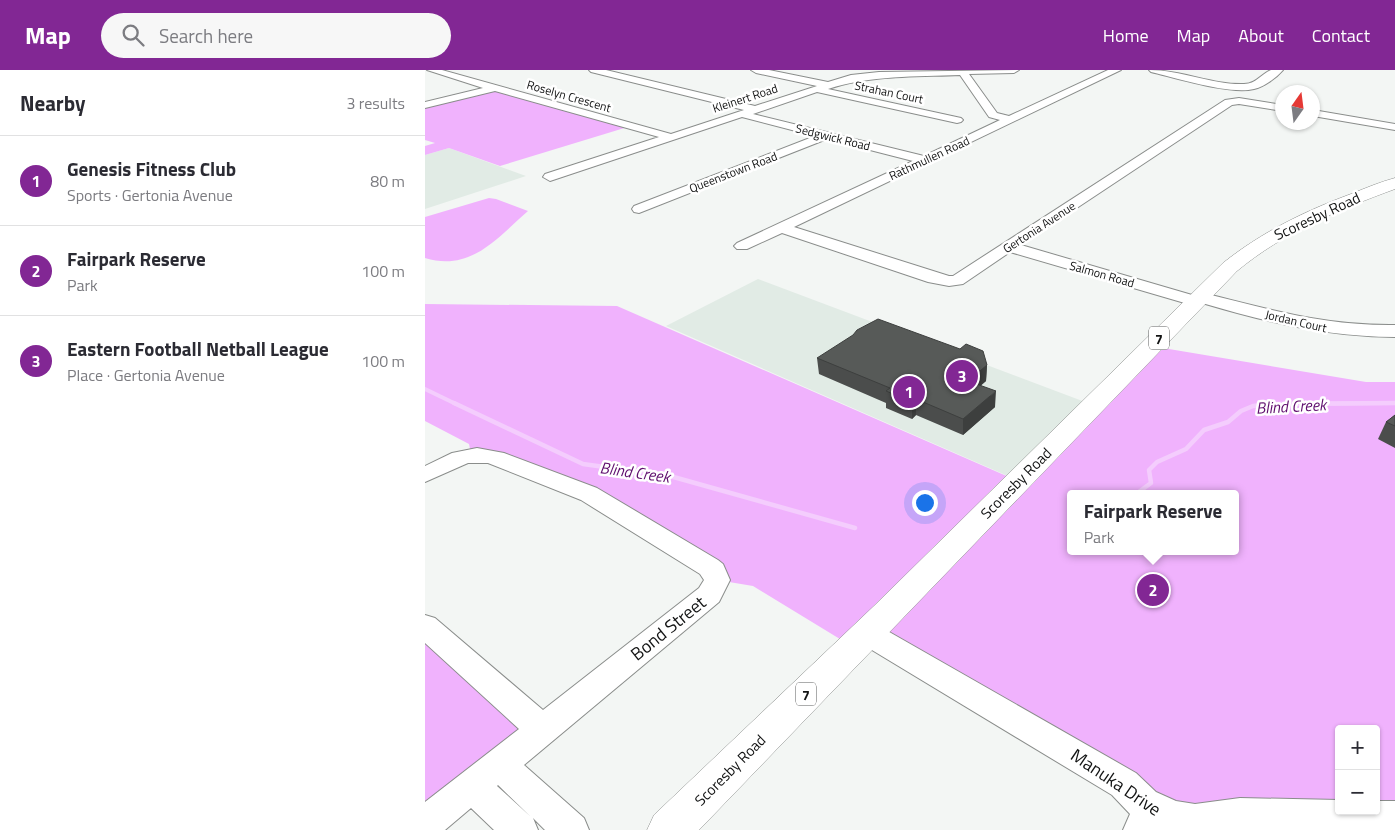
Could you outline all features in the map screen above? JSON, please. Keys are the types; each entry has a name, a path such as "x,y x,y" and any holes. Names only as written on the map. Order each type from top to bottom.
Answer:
{"main road":[{"name":"Scoresby Road","path":"669,830 1237,261 1284,230 1324,210 1395,183"}],"street":[{"path":"593,70 755,109"},
{"path":"756,70 827,85"},
{"name":"Kleinert Road","path":"550,177 827,85 864,76 1014,70"},
{"name":"Rathmullen Road","path":"742,246 1116,70"},
{"path":"1154,70 1203,81 1246,87 1254,86 1278,70"},
{"path":"425,74 438,71"},
{"name":"Roselyn Crescent","path":"438,71 670,137"},
{"path":"962,71 993,115 1011,120"},
{"path":"425,105 495,88"},
{"name":"Strahan Court","path":"815,89 957,120"},
{"name":"Gertonia Avenue","path":"782,228 934,278 949,281 961,278 1230,101 1275,107"},
{"name":"Sedgwick Road","path":"741,114 926,160"},
{"path":"1320,114 1395,127"},
{"name":"Queenstown Road","path":"639,209 827,135"},
{"name":"Salmon Road","path":"1009,246 1197,299"},
{"name":"Jordan Court","path":"1197,299 1319,328 1360,332 1395,331"},
{"name":"Bond Street","path":"425,475 463,457 480,454 487,455 589,494 709,568 716,576 715,585 709,595 426,822"},
{"path":"425,626 543,730"},
{"name":"Manuka Drive","path":"867,633 1124,784 1136,798 1146,819 1173,818 1196,825 1240,815 1395,818"},
{"path":"499,764 571,830"},
{"path":"472,786 520,830"}],"shaded area":[{"path":"495,88 631,126 500,166 449,148 425,155 425,146 435,143 425,140 425,105"},
{"path":"449,148 526,176 425,209 425,155"},
{"path":"489,198 528,211 494,241 470,256 456,260 441,261 425,258 425,217"},
{"path":"758,279 1093,405 1019,481 666,326"},
{"path":"425,304 617,306 1018,481 1151,346 1366,382 1395,382 1395,818 1195,821 894,649 853,647 753,586 717,580 598,499 471,454 469,444 425,421"},
{"path":"425,626 543,730 425,820"}],"building":[{"path":"878,319 960,349 966,344 983,351 987,365 968,381 996,391 963,419 916,399 912,402 886,391 890,388 817,358 853,335 857,330"},
{"path":"1395,415 1395,426 1386,422"}],"waterway":[{"name":"Blind Creek","path":"425,389 456,404"},
{"name":"Blind Creek","path":"454,403 583,464 670,476 855,528"},
{"name":"Blind Creek","path":"1141,490 1151,483 1149,470 1157,462 1186,449 1204,430 1228,422 1241,411 1253,406 1271,404 1395,403 1290,404"}],"place":[{"name":"Eastern Football Netball League","path":"962,376"},
{"name":"Genesis Fitness Club","path":"909,392"},
{"name":"Fairpark Reserve","path":"1153,590"}]}
